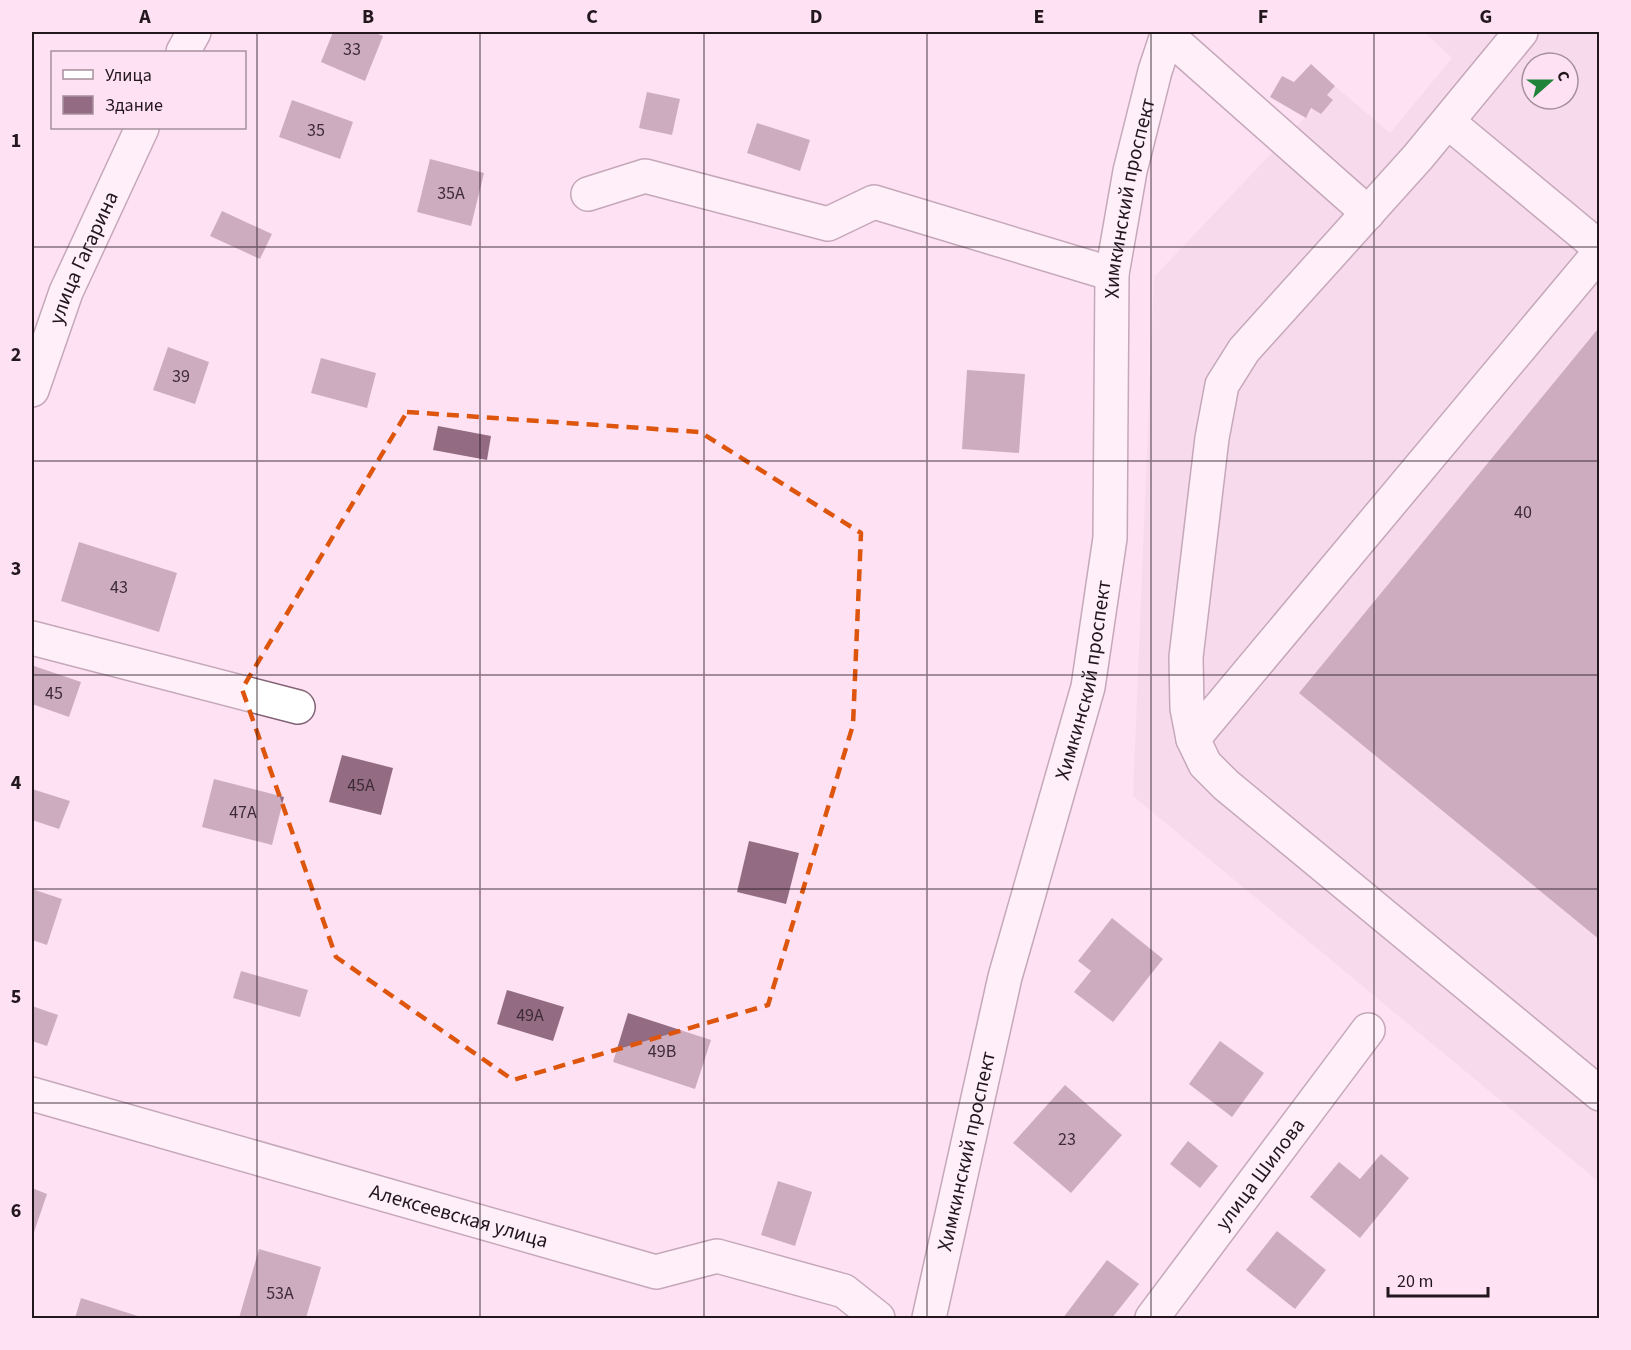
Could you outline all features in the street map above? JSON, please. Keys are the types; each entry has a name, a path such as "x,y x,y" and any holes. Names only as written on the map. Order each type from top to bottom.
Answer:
{"street":[{"path":"184,51 194,32"},
{"path":"1521,32 1419,157 1244,350 1222,385 1212,438 1186,657 1187,708 1193,739 1205,764 1226,785 1599,1094"},
{"path":"1167,33 1368,213"},
{"name":"Химкинский проспект","path":"929,1318 1005,977 1088,687 1110,538 1112,274 1130,171 1167,33"},
{"path":"1193,739 1599,250 1448,122"},
{"name":"улица Гагарина","path":"32,390 66,292 142,129"},
{"path":"588,194 645,176 828,224 874,202 1112,274"},
{"path":"32,638 298,707"},
{"name":"улица Шилова","path":"1152,1318 1368,1030"},
{"name":"Алексеевская улица","path":"32,1094 656,1272 717,1256 844,1291 878,1318"}],"highlighted area":[{"path":"407,412 700,432 861,533 853,725 768,1005 513,1080 336,957 242,689"}],"shaded area":[{"path":"1424,32 1599,32 1599,1182 1133,796 1154,277 1335,86 1390,133 1452,58"}],"building":[{"path":"333,32 373,32 383,36 365,81 321,62"},
{"path":"1311,64 1335,86 1327,95 1333,100 1321,114 1311,108 1306,118 1270,97 1282,76 1294,82"},
{"path":"647,92 680,99 672,135 639,128"},
{"path":"292,100 353,122 340,159 279,137"},
{"path":"757,123 810,140 800,171 747,153"},
{"path":"430,159 484,173 471,226 417,212"},
{"path":"222,211 272,234 260,259 210,236"},
{"path":"1597,330 1600,332 1600,940 1299,693"},
{"path":"168,347 209,362 195,404 153,390"},
{"path":"321,358 376,373 367,408 311,393"},
{"path":"967,370 1025,374 1019,453 962,449"},
{"path":"438,426 491,436 487,460 433,450"},
{"path":"79,542 177,573 159,632 61,601"},
{"path":"34,666 81,682 69,717 32,704"},
{"path":"342,755 393,768 381,815 329,802"},
{"path":"214,779 284,797 272,845 202,827"},
{"path":"32,789 70,801 59,829 32,820"},
{"path":"749,841 799,853 786,904 737,892"},
{"path":"32,889 62,899 47,945 32,940"},
{"path":"1112,918 1163,959 1113,1022 1074,992 1091,971 1078,961"},
{"path":"241,971 308,990 300,1017 233,998"},
{"path":"507,990 564,1007 553,1041 497,1024"},
{"path":"32,1006 58,1015 47,1046 32,1041"},
{"path":"628,1013 711,1040 695,1089 613,1062"},
{"path":"1220,1041 1264,1073 1232,1117 1189,1084"},
{"path":"1065,1085 1122,1135 1071,1193 1013,1143"},
{"path":"1188,1141 1218,1166 1200,1188 1170,1164"},
{"path":"1381,1154 1409,1178 1360,1238 1310,1197 1339,1162 1360,1179"},
{"path":"778,1181 812,1192 795,1246 761,1235"},
{"path":"32,1188 47,1194 32,1238"},
{"path":"1277,1231 1326,1270 1295,1309 1246,1270"},
{"path":"259,1249 321,1267 306,1318 239,1318"},
{"path":"1107,1260 1139,1284 1112,1318 1063,1318"},
{"path":"81,1298 144,1318 75,1318"}]}
